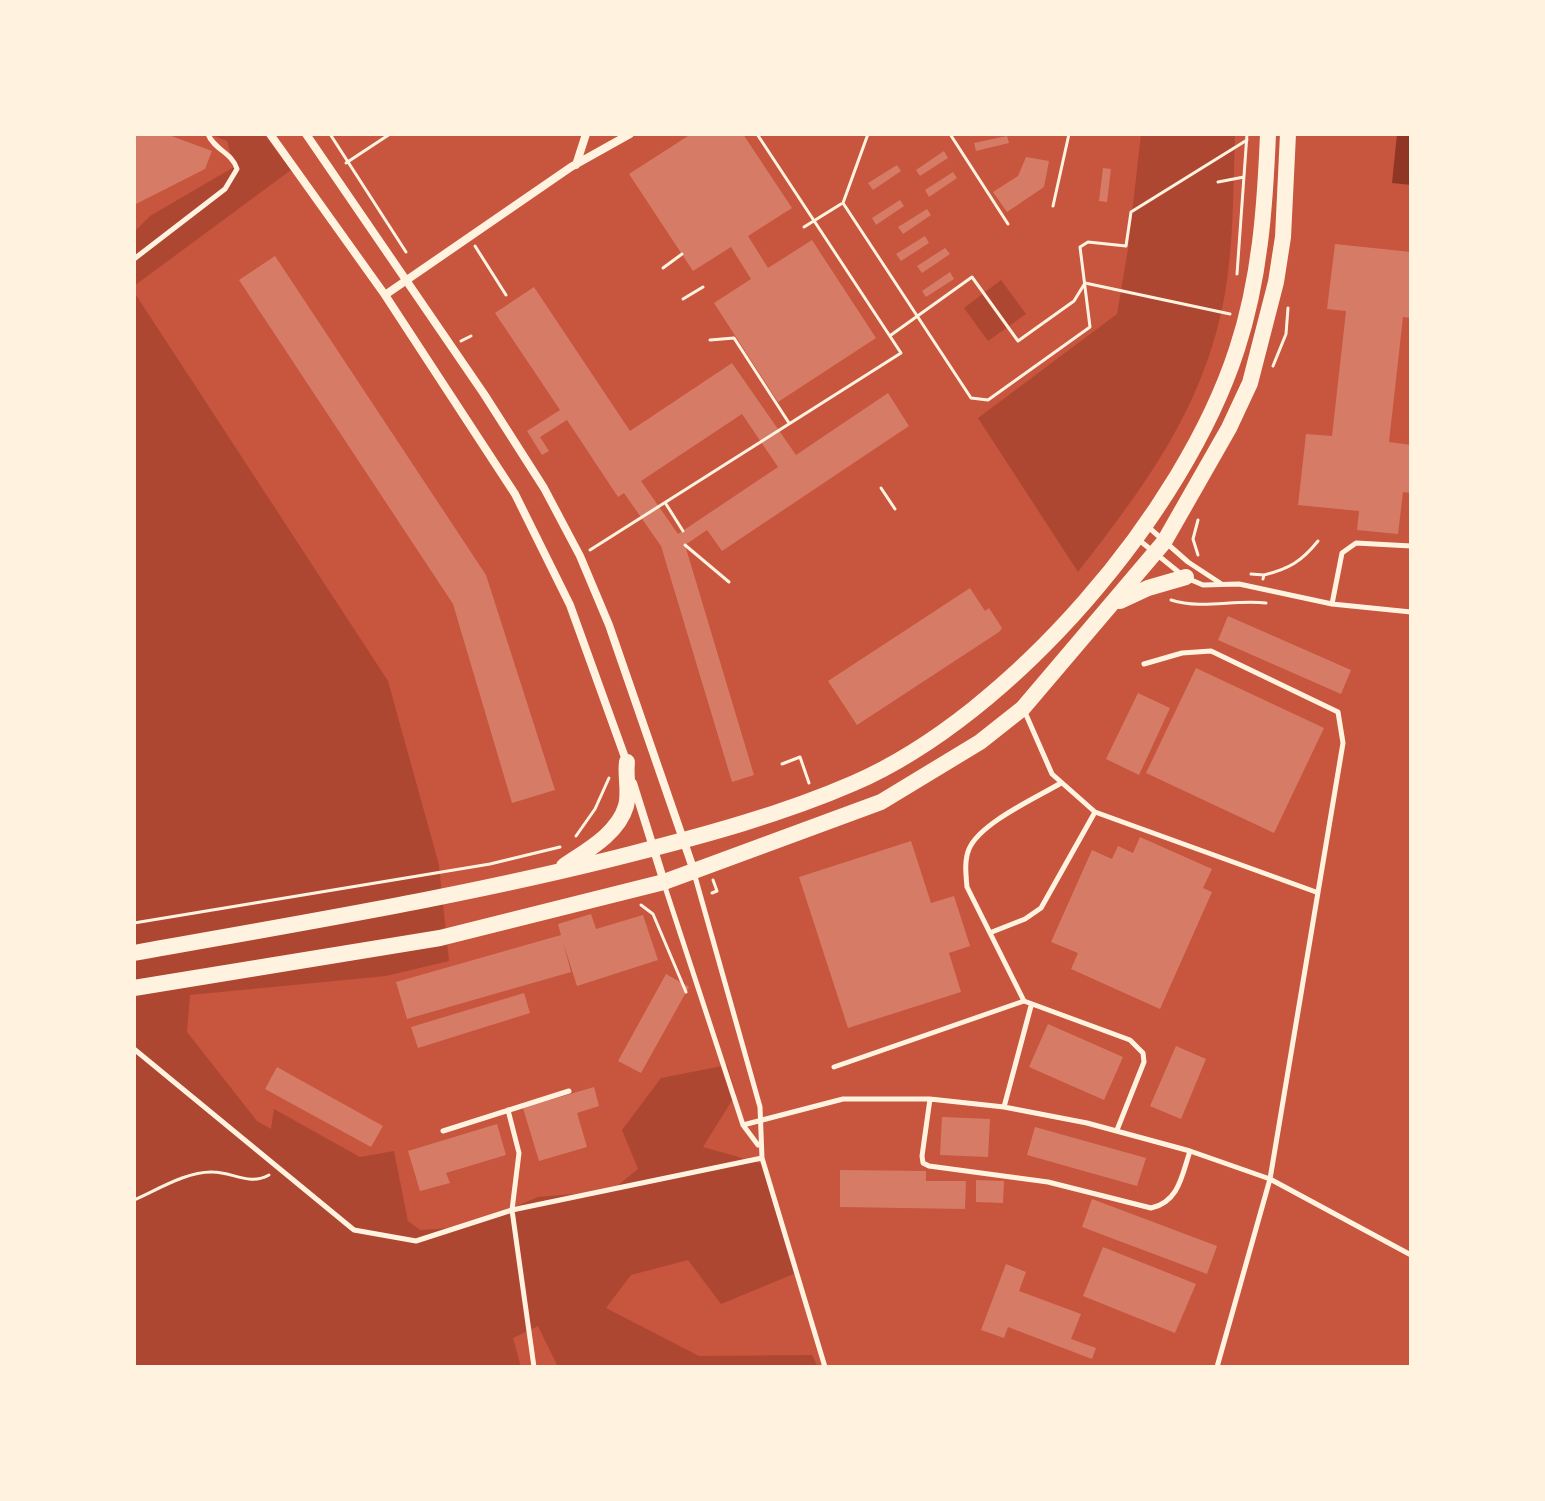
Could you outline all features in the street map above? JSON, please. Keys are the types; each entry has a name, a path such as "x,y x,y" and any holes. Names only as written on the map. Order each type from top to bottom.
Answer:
{"main road":[{"path":"134,953 552,874 685,840 814,798 867,777 967,715 1037,651 1099,584 1180,475 1209,419 1237,350 1260,246 1268,134"},
{"path":"134,988 440,938 664,882 881,802 980,742 1023,708 1114,604 1160,548 1206,472 1250,383 1278,267 1288,134"},
{"path":"1114,604 1148,588 1186,577"},
{"path":"552,874 603,839 617,823 627,805 626,765"}],"street":[{"path":"270,134 385,295 505,477 541,544 570,605 664,882"},
{"path":"306,134 408,280 544,488 580,556 694,872"},
{"path":"576,166 586,134"},
{"path":"385,295 469,236 630,134"}],"lane":[{"path":"134,259 225,189 237,169 234,158 215,145 208,134"},
{"path":"1140,530 1186,577 1203,585 1221,583 1274,589 1332,604 1411,612"},
{"path":"1140,530 1160,548 1221,583"},
{"path":"1332,604 1342,553 1348,546 1356,543 1411,546"},
{"path":"1144,664 1182,653 1211,651 1338,712 1343,743 1270,1179 1217,1367"},
{"path":"1023,708 1052,774 1095,812 1316,892"},
{"path":"1061,783 984,829 969,849 965,868 967,887 1024,1001 1130,1040 1143,1053 1144,1062 1117,1130"},
{"path":"992,932 1025,919 1041,908 1095,812"},
{"path":"694,872 763,1120 758,1145"},
{"path":"664,882 743,1125 758,1145 825,1367"},
{"path":"834,1067 1024,1001"},
{"path":"1004,1107 1031,1006"},
{"path":"134,1049 354,1230 384,1237 416,1241 512,1210 762,1158"},
{"path":"443,1131 569,1091"},
{"path":"743,1125 843,1099 930,1099 1004,1107 1117,1130 1270,1179 1411,1255"},
{"path":"930,1099 922,1156 923,1163 929,1166 1048,1182 1151,1208 1166,1205 1175,1194 1190,1151"},
{"path":"508,1110 519,1153 512,1210 534,1367"}],"path":[{"path":"330,134 406,252"},
{"path":"346,163 390,134"},
{"path":"580,556 901,353 757,134"},
{"path":"804,227 843,203 868,134"},
{"path":"950,134 1008,224"},
{"path":"1053,206 1069,134"},
{"path":"1236,280 1247,134"},
{"path":"843,203 971,398 988,400 1090,327 1080,247 1088,242 1126,246 1131,212 1247,140"},
{"path":"1218,182 1244,177"},
{"path":"469,236 506,295"},
{"path":"663,268 682,254"},
{"path":"890,335 972,277 1018,341 1074,301 1085,283"},
{"path":"1085,283 1226,314"},
{"path":"683,299 703,287"},
{"path":"1226,327 1232,303"},
{"path":"461,341 471,336"},
{"path":"710,340 734,338 789,423"},
{"path":"881,488 895,509"},
{"path":"665,502 683,531"},
{"path":"1264,575 1288,569 1318,541"},
{"path":"685,545 729,582"},
{"path":"1164,598 1196,605 1241,600 1272,604"},
{"path":"782,764 800,757 814,798"},
{"path":"573,838 595,809 606,780 626,765"},
{"path":"134,923 501,862 542,854 566,844"},
{"path":"700,897 717,891"},
{"path":"653,914 657,908 672,906"},
{"path":"134,1200 201,1172 217,1172 249,1180 266,1178 276,1166"}],"shaded area":[{"path":"210,134 264,134 291,170 134,286 134,232 150,216 234,167 227,141"},
{"path":"1141,134 1235,134 1227,279 1214,339 1186,411 1148,477 1078,572 978,418 1117,314"},
{"path":"1397,134 1411,134 1411,185 1392,183"},
{"path":"1001,280 1026,314 988,341 964,308"},
{"path":"134,292 388,681 439,865 449,961 386,976 190,995 187,1032 257,1121 271,1129 274,1109 360,1157 394,1151 408,1221 420,1230 467,1227 538,1197 611,1191 638,1169 622,1130 661,1078 727,1065 736,1094 703,1147 763,1164 796,1273 721,1304 688,1260 631,1275 606,1308 699,1356 812,1355 818,1367 558,1367 538,1326 513,1338 521,1367 134,1367"}],"building":[{"path":"134,134 166,134 212,151 205,169 134,205"},
{"path":"691,134 743,134 792,208 748,236 768,268 812,240 876,338 778,402 714,303 751,279 731,247 693,271 629,174"},
{"path":"1007,136 1009,143 976,151 974,143"},
{"path":"944,151 948,158 920,176 916,170"},
{"path":"1026,157 1049,161 1044,187 1007,212 993,192 1018,176"},
{"path":"897,165 901,171 873,190 868,183"},
{"path":"1103,168 1111,169 1107,202 1099,201"},
{"path":"953,172 957,178 929,197 925,190"},
{"path":"900,200 904,206 876,225 872,218"},
{"path":"927,209 931,215 903,234 898,227"},
{"path":"925,236 929,243 901,261 896,254"},
{"path":"1335,244 1411,252 1411,318 1403,317 1389,442 1411,445 1411,493 1403,492 1398,534 1357,530 1359,511 1298,505 1306,434 1332,436 1346,311 1327,309"},
{"path":"945,248 950,254 922,273 917,266"},
{"path":"275,256 486,575 555,790 512,803 453,604 239,280"},
{"path":"950,272 954,279 926,297 922,291"},
{"path":"534,287 630,431 732,363 796,455 888,393 909,426 722,551 707,530 685,545 754,775 732,782 661,546 624,493 618,497 567,420 540,437 549,451 542,455 527,431 560,410 495,313","holes":["742,414 778,467 678,534 641,481"]},
{"path":"970,588 985,611 989,608 1002,628 999,632 857,725 828,681"},
{"path":"1228,616 1351,670 1341,694 1218,640"},
{"path":"1196,668 1324,728 1274,833 1146,773"},
{"path":"1138,693 1170,708 1139,775 1106,759"},
{"path":"1140,837 1212,869 1203,888 1212,892 1160,1009 1071,969 1078,953 1051,942 1092,850 1112,859 1118,846 1133,853"},
{"path":"911,841 931,903 954,896 970,946 949,953 961,992 848,1028 799,877"},
{"path":"591,914 596,929 643,915 658,960 577,986 563,942 571,972 407,1019 396,982 561,935 558,924"},
{"path":"666,974 689,987 641,1073 618,1061"},
{"path":"524,993 530,1013 418,1048 411,1027"},
{"path":"1048,1024 1123,1057 1104,1100 1029,1067"},
{"path":"1176,1046 1206,1059 1181,1119 1150,1106"},
{"path":"277,1067 383,1126 371,1147 265,1089"},
{"path":"594,1087 599,1106 577,1113 587,1147 539,1161 523,1108"},
{"path":"942,1117 990,1119 988,1157 940,1155"},
{"path":"497,1124 506,1155 446,1173 450,1183 420,1191 408,1151"},
{"path":"1035,1127 1146,1158 1137,1186 1027,1155"},
{"path":"840,1170 926,1171 926,1181 966,1181 965,1209 840,1207"},
{"path":"976,1180 1004,1181 1003,1203 976,1202"},
{"path":"1092,1199 1217,1246 1207,1274 1082,1227"},
{"path":"1103,1247 1196,1284 1175,1333 1083,1296"},
{"path":"1006,1264 1026,1272 1019,1291 1081,1314 1071,1339 1096,1348 1092,1359 1008,1327 1004,1338 981,1330"}]}
